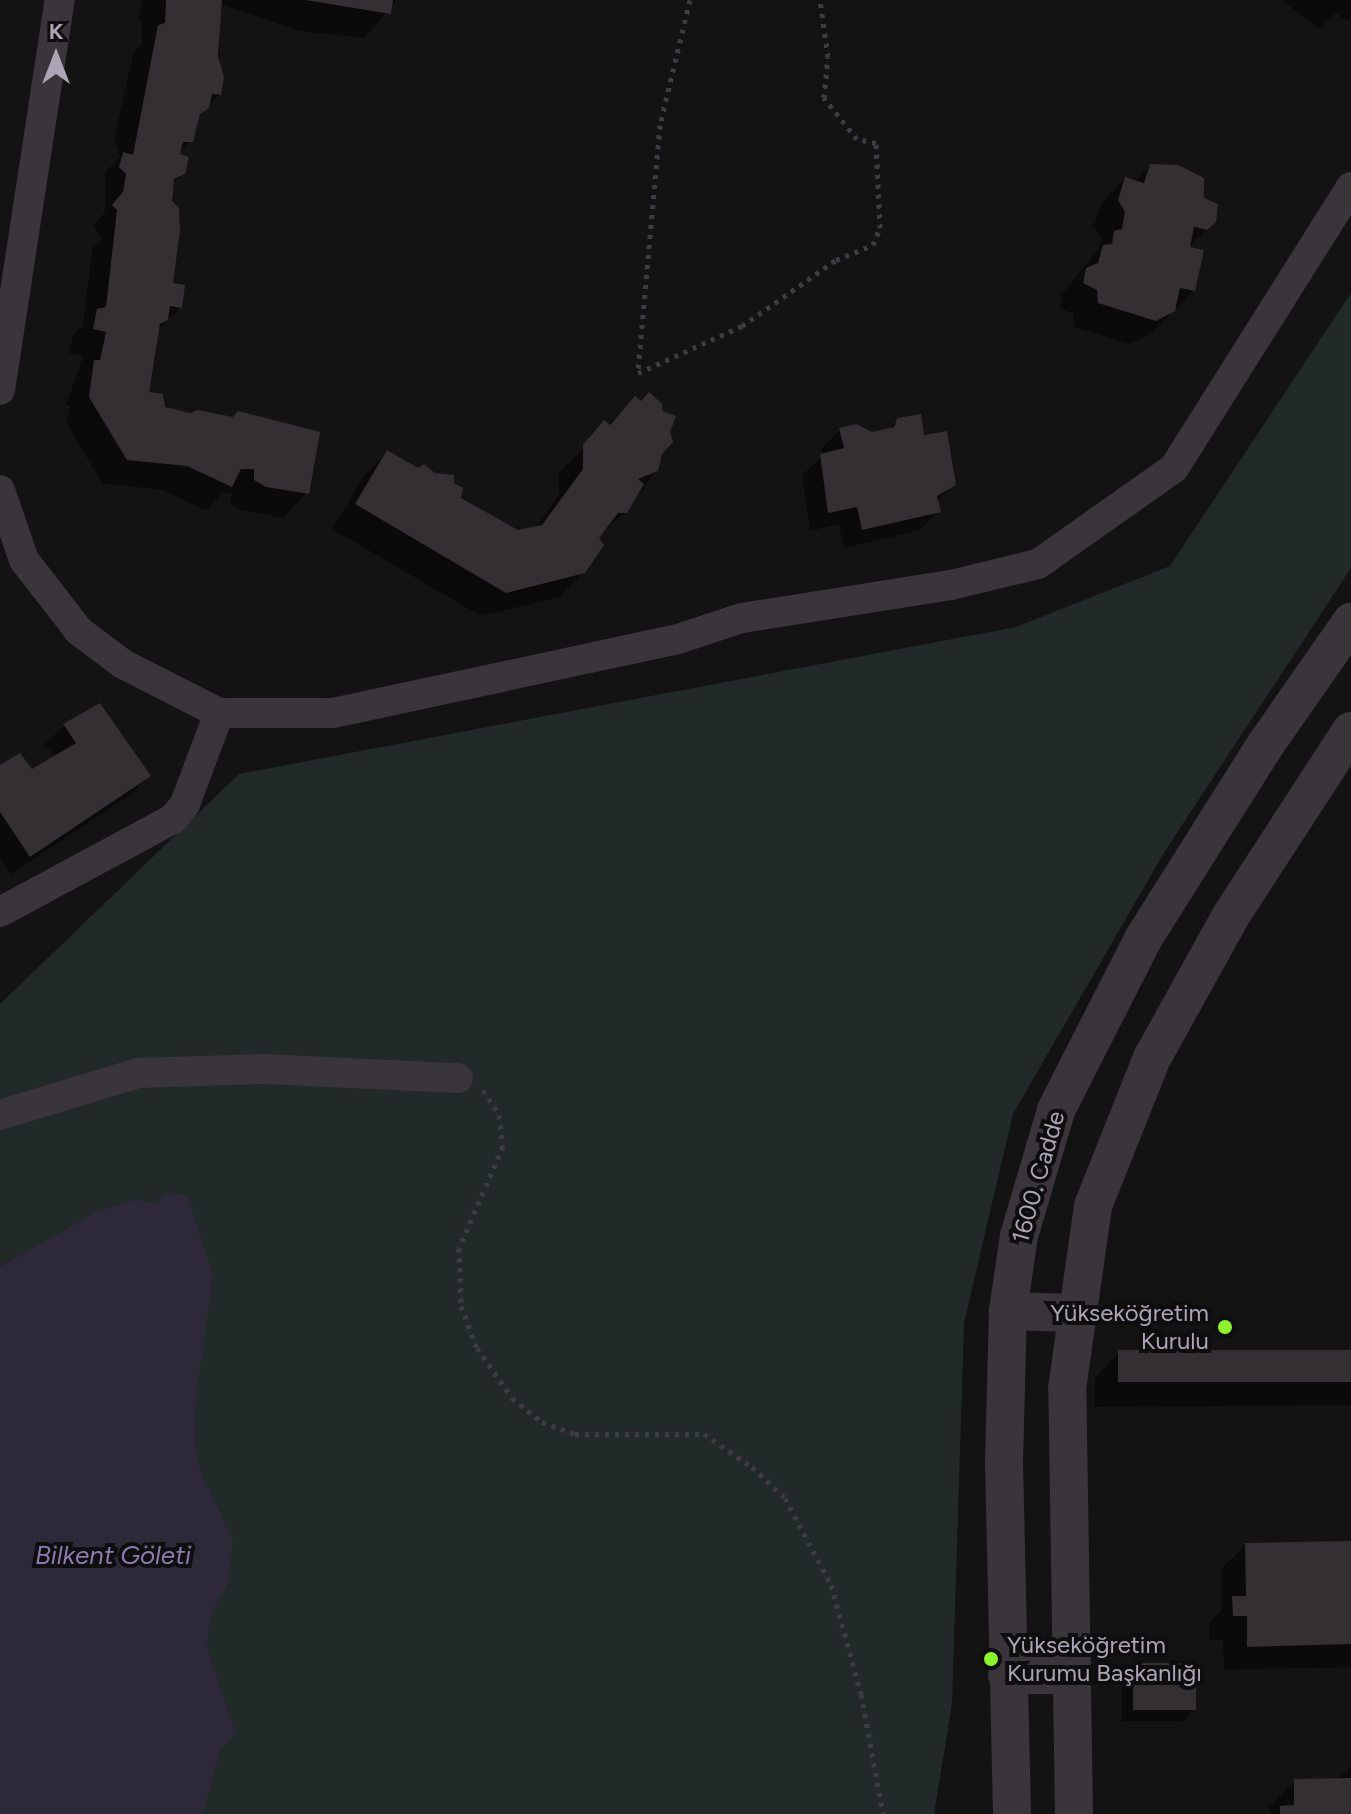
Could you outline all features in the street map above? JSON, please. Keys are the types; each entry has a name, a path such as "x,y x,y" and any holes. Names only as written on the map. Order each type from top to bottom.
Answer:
{"street":[{"path":"0,390 60,0"},
{"path":"0,490 24,560 79,631 123,664 219,713 333,713 678,639 742,618 951,585 1038,564 1174,468 1351,187"},
{"name":"1600. Cadde","path":"1012,1814 1007,1675 1008,1311 1019,1236 1056,1110 1098,1023 1178,883 1351,622"},
{"path":"0,912 173,819 185,804 219,713"},
{"path":"1074,1814 1067,1389 1075,1313 1093,1206 1152,1058 1230,917 1351,731"},
{"path":"0,1115 138,1073 264,1069 458,1078"},
{"path":"1008,1311 1075,1313"},
{"path":"1007,1675 1073,1675"}],"path":[{"path":"690,0 660,125 638,373 742,326 836,260 873,245 880,228 876,143 857,139 824,98 828,57 820,0"},
{"path":"458,1078 479,1085 499,1115 503,1146 459,1248 461,1306 477,1348 512,1398 542,1422 575,1434 704,1434 752,1467 785,1498 831,1585 861,1694 883,1814"}],"shaded area":[{"path":"1351,293 1351,568 1165,851 1013,1114 964,1323 952,1704 934,1814 0,1814 0,1004 239,774 1016,627 1170,566"}],"water":[{"name":"Bilkent Göleti","path":"167,1192 187,1195 213,1275 194,1413 197,1462 233,1542 228,1583 210,1616 207,1647 236,1734 220,1750 203,1814 0,1814 0,1267 98,1211 134,1200 156,1202"}],"building":[{"path":"166,0 222,0 218,56 224,77 221,95 212,94 209,108 200,114 193,142 183,142 180,154 189,157 185,174 174,179 172,201 179,208 180,230 173,283 185,285 182,308 170,306 168,320 160,324 149,392 163,394 165,407 190,413 198,410 233,417 238,411 320,432 309,494 266,487 254,480 254,469 241,469 232,487 187,466 127,460 89,397 94,360 100,360 106,332 93,329 97,309 106,307 117,210 112,205 123,192 126,174 119,167 123,152 133,155 158,25 165,23"},
{"path":"305,0 393,0 391,14"},
{"path":"1150,164 1178,165 1204,178 1204,198 1218,204 1216,222 1207,230 1194,227 1190,247 1204,250 1195,291 1180,288 1175,311 1156,321 1098,303 1097,290 1083,283 1086,268 1098,263 1103,245 1112,244 1114,231 1122,229 1125,212 1118,200 1125,177 1144,183"},
{"path":"649,392 662,404 662,411 676,416 670,432 673,442 662,454 658,471 638,479 644,484 627,513 618,513 599,538 604,545 585,573 506,593 355,504 387,450 418,468 424,464 435,473 454,475 454,483 463,488 461,498 518,530 542,525 583,469 583,445 604,420 610,425 635,396 641,401"},
{"path":"921,414 924,435 947,431 956,485 937,496 941,512 862,530 857,507 828,513 820,454 844,448 839,428 856,424 872,432 894,427 897,418"},
{"path":"100,703 151,776 30,857 0,812 0,765 20,753 32,769 76,743 63,724"},
{"path":"1118,1350 1351,1350 1351,1382 1118,1382"},
{"path":"1351,1541 1351,1644 1247,1647 1247,1616 1233,1616 1232,1596 1246,1596 1245,1543"},
{"path":"1133,1663 1196,1663 1196,1710 1133,1710"},
{"path":"1351,1778 1351,1814 1280,1814 1280,1806 1294,1805 1294,1779"}],"place":[{"name":"Yükseköğretim Kurulu","path":"1225,1327"},
{"name":"Yükseköğretim Kurumu Başkanlığı","path":"991,1659"}]}
